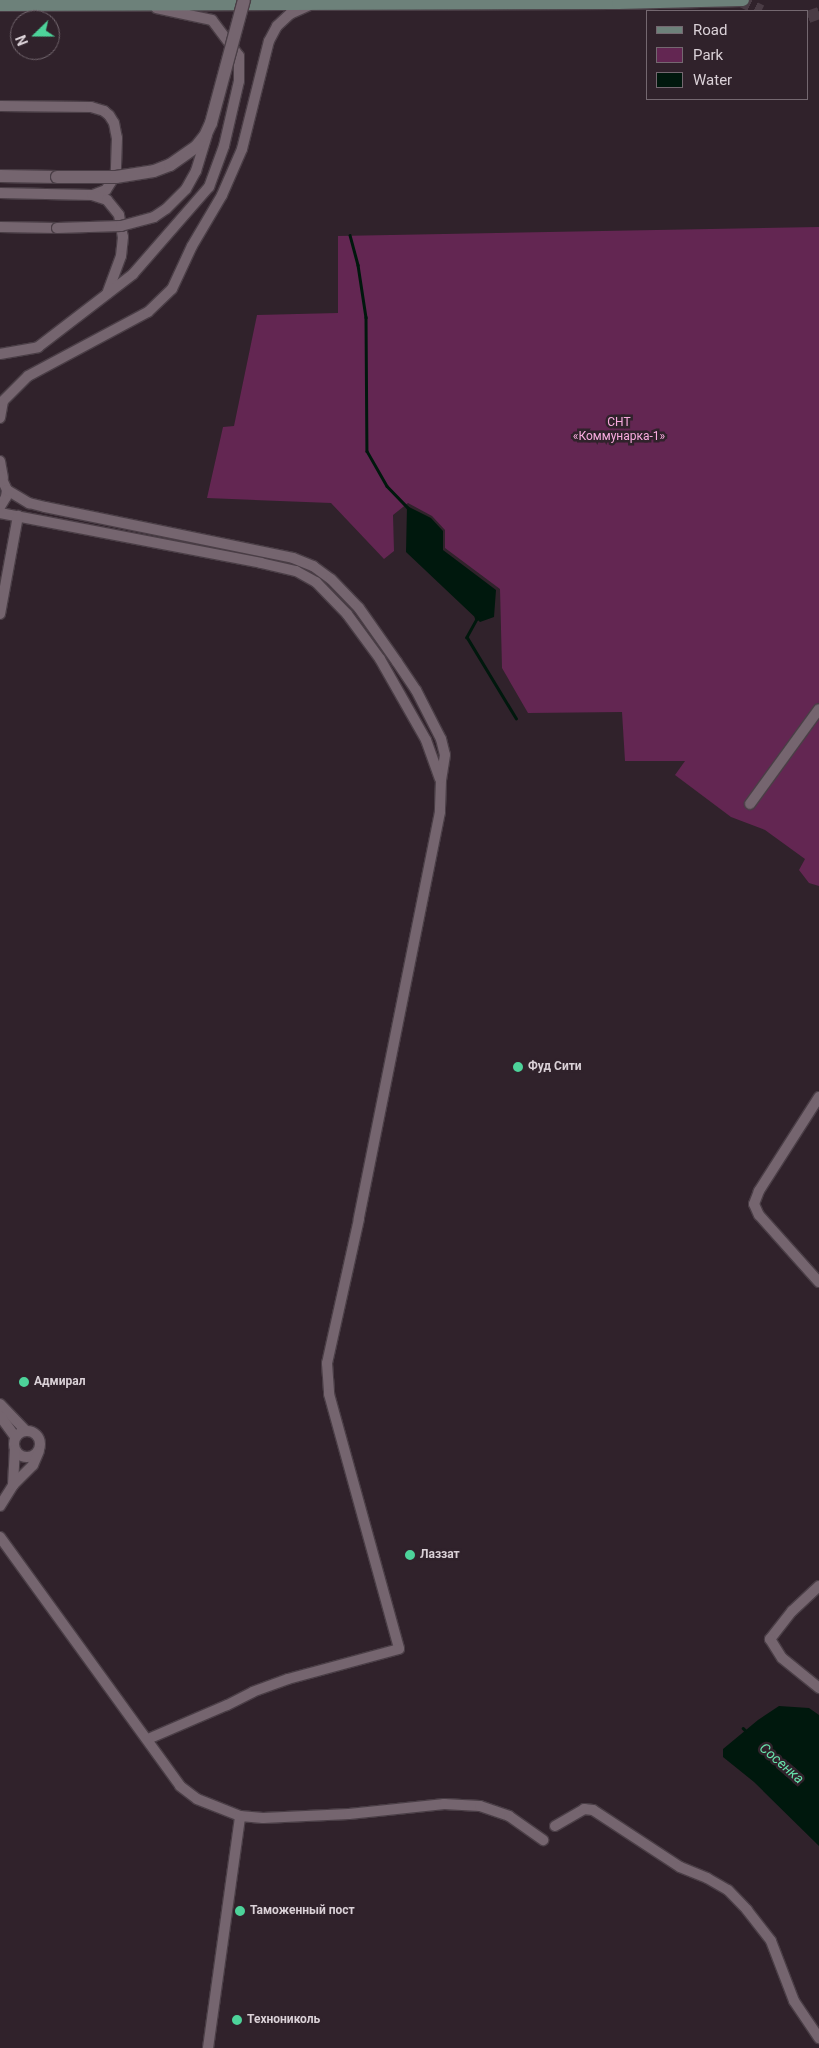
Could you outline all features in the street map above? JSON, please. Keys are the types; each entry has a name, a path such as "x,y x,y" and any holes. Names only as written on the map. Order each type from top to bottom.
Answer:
{"main road":[{"path":"140,5 184,0"},
{"path":"0,5 618,4 743,0"}],"street":[{"path":"0,227 121,226 154,217 166,209 186,189 196,171 244,0"},
{"path":"0,418 3,401 28,376 148,312 172,289 192,246 222,195 242,149 269,41 277,26 290,14 311,4"},
{"path":"0,354 38,347 133,274 209,187 224,146 239,81 239,56 212,20 140,5"},
{"path":"0,106 91,107 104,111 109,115 114,123 117,138 116,174 106,190 92,195"},
{"path":"0,176 116,177 154,171 170,165 196,147 205,136 211,122"},
{"path":"0,193 92,195 100,197 111,204 119,215 123,229 121,256 106,294"},
{"path":"0,461 1,477 7,490 29,503 293,558 313,566 331,579 359,608 416,690 441,739 445,755 441,780 440,812 359,1219 327,1363 329,1394 399,1649 288,1680 253,1692 148,1739"},
{"path":"0,507 4,502 7,490"},
{"path":"0,514 261,563 296,571 316,582 347,614 380,659 426,740 441,780"},
{"path":"0,614 18,516"},
{"path":"750,804 819,709"},
{"path":"819,1097 759,1191 754,1204 759,1215 819,1282"},
{"path":"0,1404 25,1430 37,1435 40,1448 38,1457 33,1465 13,1485 0,1506"},
{"path":"0,1416 14,1438 13,1485"},
{"path":"14,1438 18,1433 25,1430"},
{"path":"15,1450 20,1456 28,1457 35,1454 40,1448"},
{"path":"0,1538 148,1739 180,1786 197,1799 240,1816 263,1818 349,1814 444,1804 480,1806 510,1816 543,1840"},
{"path":"819,1586 792,1611 770,1639 782,1658 819,1688"},
{"path":"555,1826 584,1809 593,1810 680,1867 707,1878 728,1890 747,1910 771,1941 794,2001 819,2038"},
{"path":"208,2048 240,1816"}],"green space":[{"name":"СНТ «Коммунарка-1»","path":"819,227 819,886 809,883 799,870 805,859 765,830 731,817 675,775 685,761 625,761 622,712 528,713 502,668 500,589 445,548 445,530 432,516 408,503 393,515 394,551 384,559 331,503 207,498 223,427 234,426 257,315 338,313 338,236"}],"water":[{"path":"407,506 431,518 443,531 443,550 496,590 494,617 480,622 406,552"},
{"name":"Сосенка","path":"779,1706 809,1708 819,1715 819,1846 754,1782 723,1757 723,1749 758,1720"}],"waterway":[{"path":"350,235 358,265 366,317 367,451 387,486 408,508"},
{"path":"476,617 477,619 467,637 516,718"}],"tunnel":[{"path":"739,0 760,10"},
{"path":"809,17 819,13"}],"place":[{"name":"Фуд Сити","path":"518,1067"},
{"name":"Адмирал","path":"24,1382"},
{"name":"Лаззат","path":"410,1555"},
{"name":"Таможенный пост","path":"240,1911"},
{"name":"Технониколь","path":"237,2020"}]}
